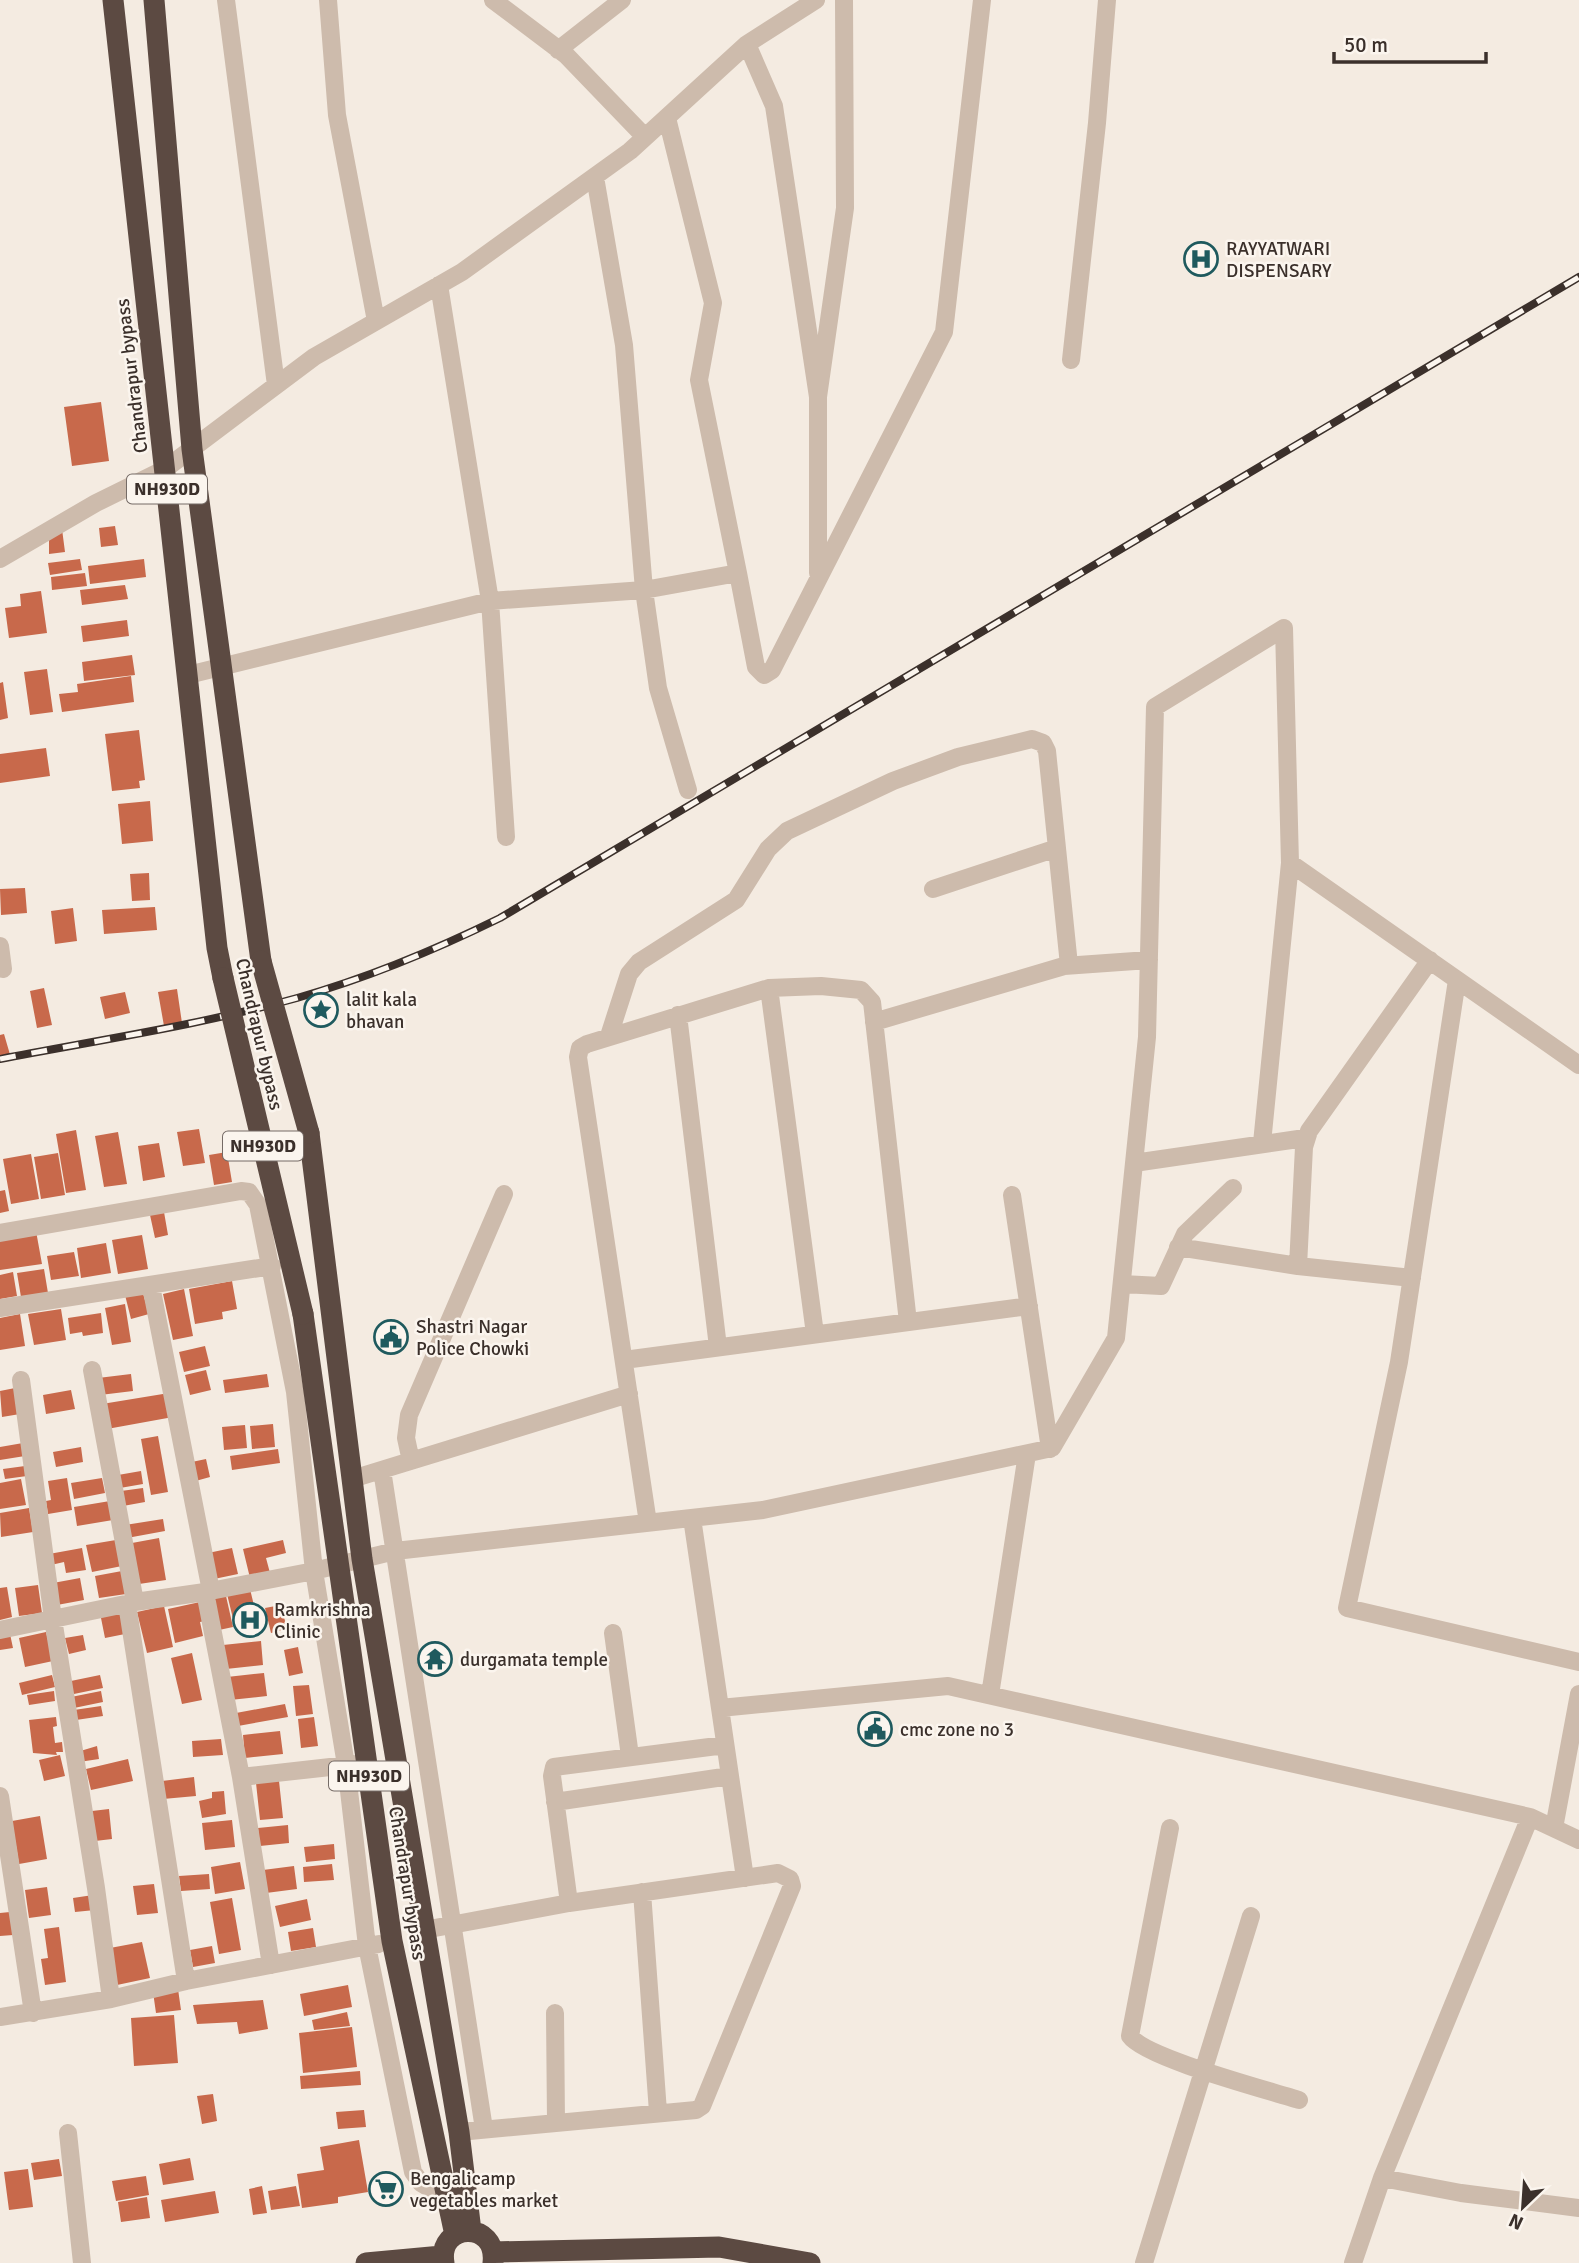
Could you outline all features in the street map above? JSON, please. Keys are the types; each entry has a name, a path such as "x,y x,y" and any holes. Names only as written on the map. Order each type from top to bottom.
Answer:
{"highway":[{"name":"Chandrapur bypass","path":"113,0 217,948 303,1314 392,1941 448,2199 463,2233"},
{"name":"Chandrapur bypass","path":"154,0 192,449 261,961 309,1133 362,1559 459,2132 463,2233"},
{"path":"366,2263 443,2259 449,2240 463,2233 486,2238 493,2258 719,2247 810,2263"}],"street":[{"path":"226,0 276,385"},
{"path":"328,0 337,115 376,321"},
{"path":"493,0 558,50 645,138"},
{"path":"558,50 622,0"},
{"path":"2,554 164,469 314,356 439,285 595,177 645,138 747,44 816,0"},
{"path":"818,576 818,397 845,208 844,0"},
{"path":"667,118 713,303 699,380 756,667 764,675 772,670 944,332 982,0"},
{"path":"1071,360 1097,123 1107,0"},
{"path":"747,44 774,106 818,397"},
{"path":"595,177 624,345 644,590 658,688 688,790"},
{"path":"439,285 490,601 506,837"},
{"path":"188,675 490,601 644,590 738,573"},
{"path":"0,1630 131,1603 208,1592 314,1571 395,1551 763,1510 1050,1449 1116,1338 1147,1037 1155,706 1284,628 1290,863 1262,1143"},
{"path":"609,1036 629,974 639,962 736,900 768,849 787,831 893,781 958,757 1032,739 1043,743 1047,751 1069,965"},
{"path":"933,889 1057,848"},
{"path":"1290,863 1579,1065"},
{"path":"0,946 3,969"},
{"path":"874,1022 1069,965 1149,960"},
{"path":"1298,1266 1305,1138 1430,960"},
{"path":"1457,980 1399,1362 1347,1608 1579,1662"},
{"path":"648,1523 578,1057 580,1048 609,1036 769,988 821,986 861,990 872,1002 908,1322"},
{"path":"769,988 815,1334"},
{"path":"678,1015 718,1347"},
{"path":"1134,1163 1305,1138"},
{"path":"1122,1284 1161,1286 1190,1227 1233,1188"},
{"path":"0,1233 241,1191 249,1192 258,1205 295,1392 314,1571 346,1765 367,1946 413,2172 421,2183 448,2199"},
{"path":"411,1461 406,1437 409,1415 504,1195"},
{"path":"1012,1195 1050,1449"},
{"path":"1178,1247 1298,1266 1412,1278"},
{"path":"0,1308 271,1266"},
{"path":"151,1286 241,1777 271,1965"},
{"path":"624,1360 1029,1306"},
{"path":"92,1370 131,1603 186,1981"},
{"path":"21,1380 53,1619 111,1999"},
{"path":"352,1479 629,1394"},
{"path":"990,1695 1027,1454"},
{"path":"382,1470 484,2129"},
{"path":"692,1518 746,1878"},
{"path":"613,1633 630,1756"},
{"path":"720,1708 948,1686 1530,1817 1579,1840"},
{"path":"1554,1828 1579,1694"},
{"path":"569,1903 551,1776 554,1767 725,1745"},
{"path":"241,1777 367,1763"},
{"path":"555,1802 730,1776"},
{"path":"0,1796 33,2013"},
{"path":"1353,2263 1382,2178 1530,1817"},
{"path":"1170,1828 1130,2036 1140,2045 1205,2070 1299,2100"},
{"path":"424,1930 569,1903 778,1873 790,1879 790,1892 707,2099 696,2110 459,2132"},
{"path":"642,1892 658,2112"},
{"path":"1144,2263 1251,1916"},
{"path":"0,2017 111,1999 186,1981 392,1941"},
{"path":"555,2013 556,2122"},
{"path":"68,2133 82,2263"},
{"path":"1382,2178 1461,2193 1579,2208"}],"building":[{"path":"101,402 109,461 72,466 64,407"},
{"path":"115,526 118,545 101,547 99,528"},
{"path":"62,529 65,552 49,554 49,537"},
{"path":"80,559 82,570 50,575 48,563"},
{"path":"144,559 146,577 90,584 88,566"},
{"path":"85,573 87,586 52,590 51,577"},
{"path":"125,585 128,599 82,605 80,590"},
{"path":"41,591 47,633 9,638 5,608 21,606 20,594"},
{"path":"127,620 129,636 83,642 81,626"},
{"path":"132,655 135,675 84,681 82,662"},
{"path":"47,669 53,712 30,715 24,672"},
{"path":"131,676 134,702 62,712 59,694 78,692 77,684"},
{"path":"3,682 8,718 0,720 0,683"},
{"path":"139,730 145,780 139,781 140,788 112,791 105,734"},
{"path":"46,748 50,776 0,783 0,754"},
{"path":"150,801 153,841 122,844 118,804"},
{"path":"149,873 150,900 132,901 130,874"},
{"path":"25,888 27,913 1,915 0,889"},
{"path":"155,907 157,930 104,934 102,910"},
{"path":"73,908 77,941 55,944 51,911"},
{"path":"44,988 52,1025 37,1028 30,991"},
{"path":"177,989 182,1023 164,1026 158,992"},
{"path":"125,992 130,1013 105,1019 100,997"},
{"path":"4,1034 11,1058 0,1061 0,1035"},
{"path":"199,1129 205,1163 183,1166 177,1132"},
{"path":"76,1130 86,1190 66,1193 56,1134"},
{"path":"118,1132 127,1184 104,1187 95,1136"},
{"path":"159,1143 165,1177 143,1181 138,1146"},
{"path":"227,1152 232,1182 214,1185 209,1155"},
{"path":"58,1153 65,1195 41,1199 34,1157"},
{"path":"31,1154 39,1199 11,1204 3,1159"},
{"path":"5,1190 9,1211 0,1213 0,1191"},
{"path":"164,1212 168,1235 155,1238 150,1215"},
{"path":"36,1231 42,1264 0,1270 0,1236"},
{"path":"142,1235 148,1269 118,1274 112,1240"},
{"path":"106,1243 111,1273 81,1278 77,1248"},
{"path":"74,1252 79,1276 51,1280 47,1256"},
{"path":"44,1269 48,1293 21,1297 17,1273"},
{"path":"13,1272 17,1296 0,1299 0,1275"},
{"path":"232,1281 237,1309 222,1312 223,1319 195,1324 189,1289"},
{"path":"184,1289 193,1336 173,1340 163,1294"},
{"path":"142,1290 149,1314 131,1319 125,1295"},
{"path":"125,1304 131,1342 112,1345 105,1308"},
{"path":"61,1309 66,1340 34,1345 28,1314"},
{"path":"101,1313 103,1333 83,1336 82,1332 70,1334 68,1318"},
{"path":"20,1314 25,1346 0,1350 0,1318"},
{"path":"205,1346 210,1366 184,1372 179,1352"},
{"path":"206,1370 211,1390 190,1395 185,1375"},
{"path":"131,1374 133,1391 100,1395 98,1378"},
{"path":"267,1374 269,1387 225,1393 223,1380"},
{"path":"15,1388 20,1414 2,1417 0,1391"},
{"path":"71,1390 75,1409 46,1414 43,1395"},
{"path":"169,1393 173,1417 107,1429 102,1404"},
{"path":"273,1424 275,1447 252,1449 250,1426"},
{"path":"245,1425 247,1448 224,1450 222,1427"},
{"path":"158,1436 168,1492 151,1495 141,1439"},
{"path":"23,1443 25,1456 0,1460 0,1447"},
{"path":"81,1447 83,1462 56,1467 53,1452"},
{"path":"278,1449 280,1463 232,1470 230,1456"},
{"path":"206,1459 210,1477 192,1482 187,1463"},
{"path":"25,1466 27,1476 5,1479 3,1469"},
{"path":"141,1471 143,1484 120,1488 118,1475"},
{"path":"67,1478 72,1510 48,1514 46,1501 51,1500 48,1481"},
{"path":"102,1478 105,1493 74,1499 71,1483"},
{"path":"21,1479 26,1505 0,1509 0,1483"},
{"path":"143,1488 145,1502 123,1506 121,1491"},
{"path":"110,1501 113,1520 77,1526 74,1507"},
{"path":"29,1508 33,1532 1,1537 0,1513"},
{"path":"163,1519 165,1531 127,1538 125,1525"},
{"path":"159,1538 166,1580 139,1584 132,1543"},
{"path":"116,1540 122,1566 92,1572 86,1545"},
{"path":"283,1540 286,1553 266,1558 270,1573 250,1578 243,1549"},
{"path":"82,1548 86,1570 66,1573 64,1562 51,1565 49,1554"},
{"path":"232,1548 238,1574 214,1579 208,1553"},
{"path":"122,1571 126,1594 99,1598 95,1576"},
{"path":"80,1578 84,1600 57,1605 53,1583"},
{"path":"38,1585 42,1613 19,1616 15,1588"},
{"path":"7,1587 12,1617 0,1620 0,1588"},
{"path":"250,1589 259,1626 236,1631 227,1594"},
{"path":"226,1596 233,1627 219,1630 212,1599"},
{"path":"200,1602 205,1621 200,1622 203,1636 175,1643 168,1609"},
{"path":"281,1605 287,1629 271,1633 265,1608"},
{"path":"164,1606 173,1647 147,1653 137,1612"},
{"path":"120,1609 125,1634 105,1638 100,1613"},
{"path":"46,1632 53,1661 25,1667 19,1638"},
{"path":"10,1634 13,1648 0,1650 0,1636"},
{"path":"83,1635 86,1650 69,1654 65,1638"},
{"path":"261,1641 263,1665 226,1669 223,1645"},
{"path":"298,1647 303,1673 289,1676 284,1650"},
{"path":"192,1653 202,1700 182,1704 171,1658"},
{"path":"264,1673 267,1696 230,1700 227,1677"},
{"path":"52,1675 55,1687 22,1695 19,1683"},
{"path":"100,1675 103,1688 69,1695 66,1682"},
{"path":"309,1685 313,1714 296,1716 293,1686"},
{"path":"54,1691 55,1701 29,1705 27,1695"},
{"path":"101,1691 103,1702 74,1708 71,1697"},
{"path":"285,1704 288,1717 238,1726 236,1713"},
{"path":"101,1706 103,1716 76,1720 74,1710"},
{"path":"56,1717 57,1726 53,1727 55,1743 62,1742 63,1752 56,1752 57,1755 33,1753 29,1720"},
{"path":"314,1717 318,1746 301,1748 298,1719"},
{"path":"280,1731 283,1754 245,1758 243,1735"},
{"path":"221,1739 223,1755 193,1757 192,1741"},
{"path":"97,1746 99,1759 79,1762 77,1752"},
{"path":"60,1755 65,1776 44,1781 39,1760"},
{"path":"128,1759 133,1781 91,1790 86,1769"},
{"path":"194,1777 196,1796 163,1799 162,1781"},
{"path":"279,1781 283,1818 260,1820 256,1783"},
{"path":"224,1791 226,1814 202,1818 199,1801 212,1798 212,1792"},
{"path":"109,1809 112,1839 95,1841 92,1811"},
{"path":"40,1816 47,1859 19,1864 12,1821"},
{"path":"232,1820 235,1847 205,1850 202,1823"},
{"path":"288,1825 289,1843 260,1846 258,1828"},
{"path":"334,1844 335,1859 306,1862 304,1847"},
{"path":"240,1862 245,1889 215,1894 211,1867"},
{"path":"332,1864 334,1880 304,1882 303,1867"},
{"path":"294,1866 297,1889 266,1893 263,1870"},
{"path":"209,1874 210,1889 181,1891 179,1876"},
{"path":"154,1884 158,1913 137,1915 133,1886"},
{"path":"47,1887 51,1915 29,1918 25,1890"},
{"path":"93,1895 95,1910 75,1912 73,1898"},
{"path":"232,1898 241,1950 219,1954 210,1902"},
{"path":"307,1899 311,1920 280,1927 275,1906"},
{"path":"10,1912 13,1935 0,1936 0,1913"},
{"path":"59,1927 66,1982 45,1985 41,1959 48,1958 44,1929"},
{"path":"313,1928 316,1947 291,1951 288,1932"},
{"path":"142,1942 150,1978 117,1985 110,1948"},
{"path":"212,1946 215,1963 193,1967 190,1950"},
{"path":"348,1985 352,2007 304,2016 300,1994"},
{"path":"178,1989 181,2010 156,2013 153,1992"},
{"path":"263,2000 268,2029 239,2034 237,2022 197,2024 193,2005"},
{"path":"347,2012 350,2026 314,2030 312,2020"},
{"path":"174,2015 178,2063 134,2066 131,2018"},
{"path":"352,2027 357,2067 303,2073 299,2033"},
{"path":"360,2071 361,2085 301,2089 300,2076"},
{"path":"213,2094 217,2121 202,2124 197,2096"},
{"path":"364,2110 366,2127 338,2129 336,2112"},
{"path":"359,2140 368,2192 338,2197 338,2203 302,2208 297,2174 324,2170 320,2147"},
{"path":"190,2158 194,2180 163,2185 159,2164"},
{"path":"59,2159 62,2176 34,2180 31,2163"},
{"path":"28,2169 33,2207 9,2210 4,2172"},
{"path":"146,2176 149,2195 116,2201 112,2181"},
{"path":"262,2186 267,2213 253,2215 249,2189"},
{"path":"296,2186 300,2206 271,2210 268,2191"},
{"path":"215,2191 219,2213 165,2222 161,2200"},
{"path":"147,2197 150,2218 121,2222 118,2202"}],"railway":[{"path":"0,1059 187,1024 297,998 400,962 500,918 1579,277"}],"place":[{"name":"RAYYATWARI DISPENSARY","path":"1201,259"},
{"name":"lalit kala bhavan","path":"321,1010"},
{"name":"Shastri Nagar Police Chowki","path":"391,1337"},
{"name":"Ramkrishna Clinic","path":"250,1620"},
{"name":"durgamata temple","path":"435,1659"},
{"name":"cmc zone no 3","path":"875,1729"},
{"name":"Bengalicamp vegetables market","path":"386,2189"}]}
